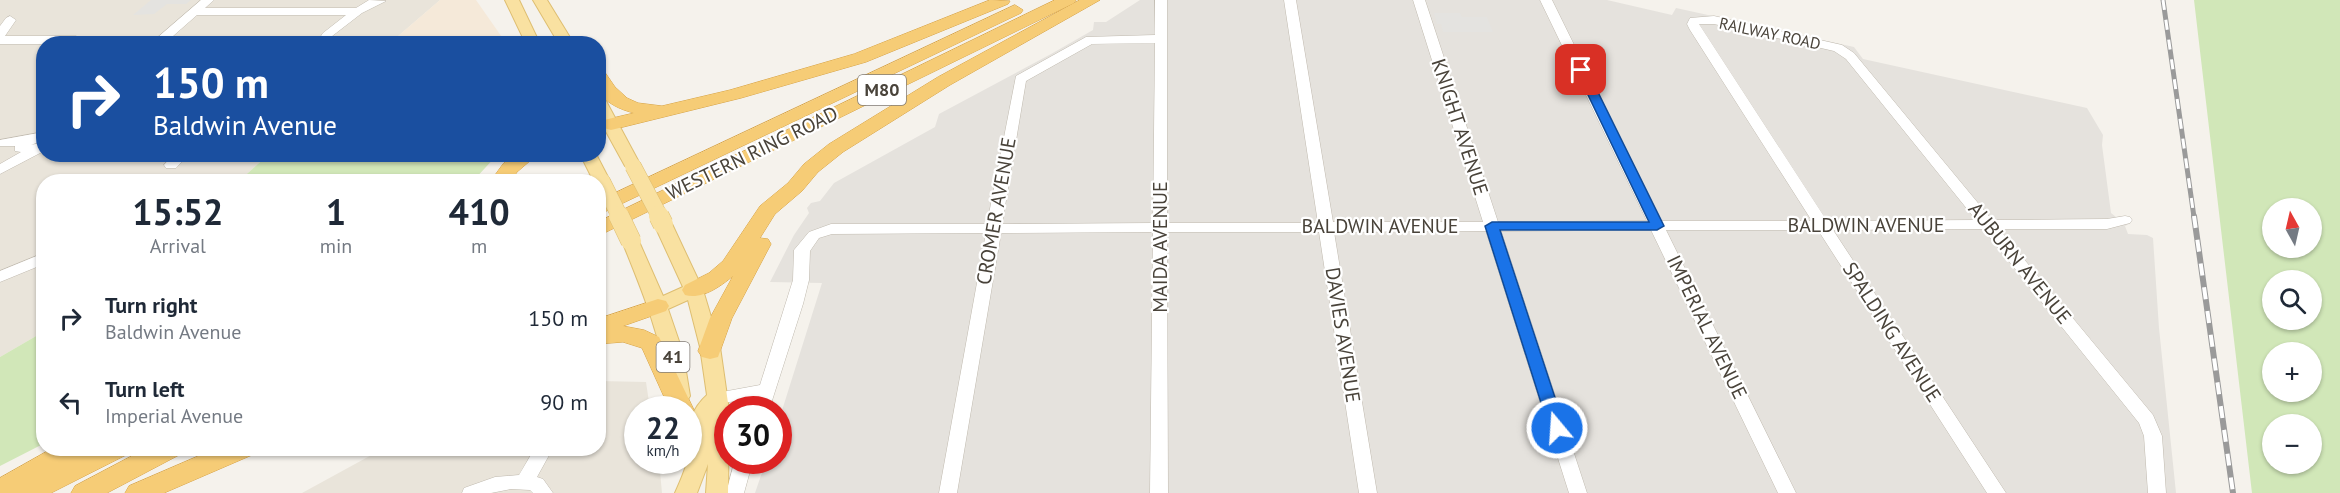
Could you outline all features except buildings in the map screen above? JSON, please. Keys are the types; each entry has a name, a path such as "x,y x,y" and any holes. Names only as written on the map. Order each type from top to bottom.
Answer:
{"highway":[{"path":"606,126 735,94 860,58 1005,0"},
{"name":"WESTERN RING ROAD","path":"606,205 1036,0"},
{"name":"WESTERN RING ROAD","path":"606,226 1068,0"},
{"path":"693,290 717,278 731,266 768,210 795,187 811,168 836,148 889,113 1092,0"},
{"path":"606,88 610,95 634,108 664,110"},
{"path":"498,174 508,162"},
{"path":"505,174 518,162"},
{"path":"710,351 724,312 795,187"},
{"path":"606,324 658,306"},
{"path":"606,335 636,336 651,343 676,396"},
{"path":"0,490 61,456"},
{"path":"28,493 101,456"},
{"path":"84,493 155,456"},
{"path":"138,493 224,456"}],"main road":[{"path":"540,0 562,36"},
{"path":"511,3 529,36"},
{"name":"41","path":"606,127 633,166 693,290 710,351 717,396"},
{"name":"41","path":"606,189 658,306 673,353 681,396"},
{"path":"658,306 693,290"},
{"path":"685,493 700,456 700,422 703,411 714,401"},
{"path":"684,474 685,493"},
{"name":"41","path":"717,493 718,474"}],"street":[{"path":"166,36 208,0"},
{"name":"MAIDA AVENUE","path":"1159,493 1161,0"},
{"name":"DAVIES AVENUE","path":"1290,0 1368,493"},
{"name":"KNIGHT AVENUE","path":"1419,0 1578,493"},
{"name":"IMPERIAL AVENUE","path":"1546,0 1787,493"},
{"path":"327,36 368,4 380,1"},
{"path":"194,12 358,11"},
{"path":"10,20 0,38 36,39"},
{"name":"RAILWAY ROAD","path":"1694,20 1720,21 1844,51"},
{"name":"SPALDING AVENUE","path":"1694,20 1696,30 1997,493"},
{"name":"CROMER AVENUE","path":"948,493 1020,79 1090,40 1161,39"},
{"name":"AUBURN AVENUE","path":"1844,51 2147,420 2152,436 2157,493"},
{"path":"1,143 35,142"},
{"path":"5,167 35,142"},
{"path":"171,165 174,162"},
{"name":"BALDWIN AVENUE","path":"766,390 798,293 802,250 814,235 840,228 1989,225 2107,224 2125,220"},
{"path":"0,277 36,261"},
{"path":"729,396 766,390 764,396"},
{"path":"525,481 539,456"},
{"path":"735,493 740,474"},
{"path":"471,493 503,482 525,481 536,484 544,493"}],"shaded area":[{"path":"0,0 440,0 398,36 36,36 36,162 260,162 247,174 36,174 36,336 0,357"},
{"path":"151,0 191,0 186,4 167,4 154,14 133,15"},
{"path":"440,0 476,0 501,36 398,36"},
{"path":"1140,0 1607,0 1672,15 1676,8 1854,47 1863,59 2087,108 2103,135 2102,145 2111,213 2116,217 2122,216 2131,223 2125,226 2128,234 2147,235 2153,238 2159,328 2176,493 755,493 762,474 792,474 792,396 787,396 822,283 770,282 794,235 809,213 807,208 811,203 820,201 834,183 935,127 939,114 1093,30 1094,22 1106,22"},
{"path":"1434,13 1460,13 1462,17 1487,17 1493,32 1443,32 1441,24 1437,24"},
{"path":"606,381 646,382 648,396 624,396 624,474 660,474 662,493 302,493 370,456 606,456"}],"green space":[{"path":"2194,0 2340,0 2340,493 2252,493"},
{"path":"260,162 491,162 479,174 247,174"},
{"path":"36,336 36,448 0,466 0,357"}],"railway":[{"path":"2163,0 2194,217"},
{"path":"2194,216 2233,493"}],"route":[{"path":"1557,428 1492,226 1657,226 1581,70"}]}
